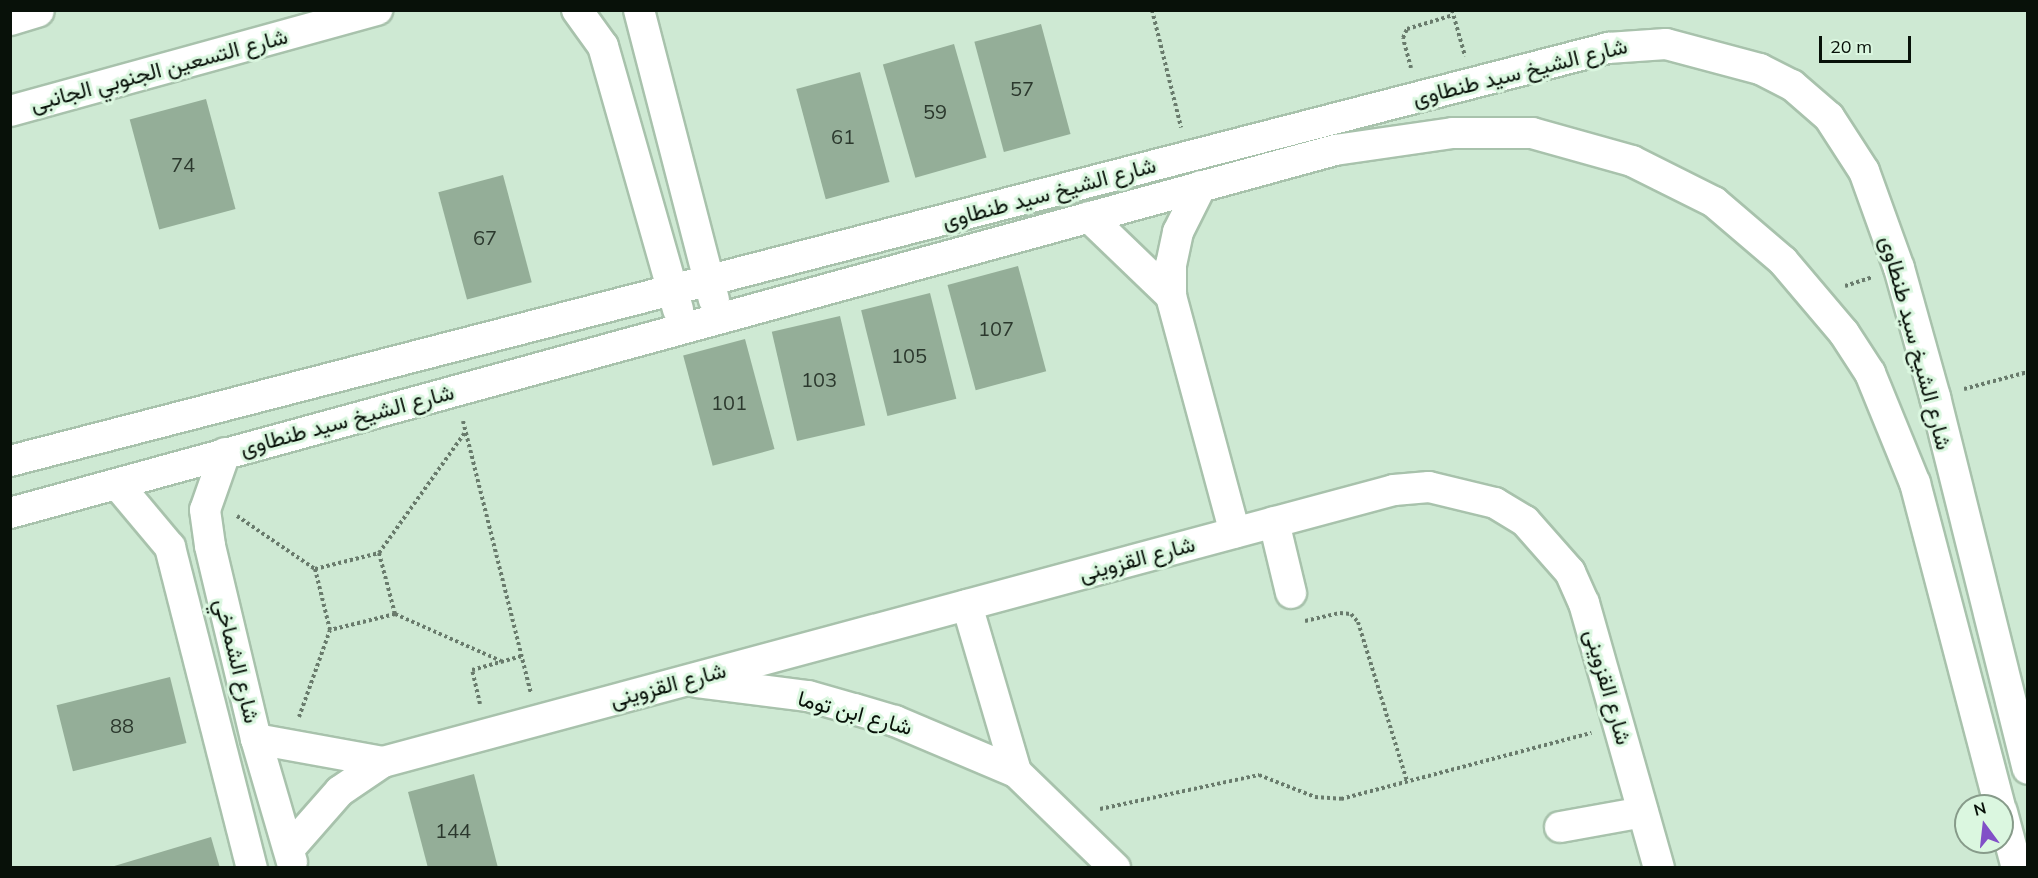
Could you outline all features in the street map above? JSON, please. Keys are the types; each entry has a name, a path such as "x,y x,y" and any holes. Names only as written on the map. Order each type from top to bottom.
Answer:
{"highway":[{"path":"10,18 37,10"}],"street":[{"name":"شارع التسعين الجنوبي الجانبى","path":"10,111 376,10"},
{"path":"577,10 603,46 684,328"},
{"path":"639,10 720,319"},
{"name":"شارع الشيخ سيد طنطاوى","path":"10,461 1473,82 1635,44 1666,44 1760,69 1809,98 1848,144 1875,196 1899,268 1935,397 1950,474 2028,769"},
{"path":"1328,120 1335,150"},
{"name":"شارع الشيخ سيد طنطاوى","path":"10,513 1335,150 1453,132 1532,133 1593,148 1674,179 1714,202 1784,261 1870,374 1915,483 1997,794"},
{"path":"1201,186 1178,231 1171,264 1171,296 1235,532"},
{"path":"1089,217 1171,296"},
{"name":"شارع الشماخي","path":"225,453 206,510 214,571 256,739 291,858"},
{"path":"1915,483 1950,474"},
{"name":"شارع الشماخي","path":"118,485 159,529 181,580 252,867"},
{"name":"شارع القزوينى","path":"291,858 340,791 383,762 1394,490 1429,487 1495,503 1525,521 1570,572 1584,603 1659,867"},
{"path":"1274,522 1292,593"},
{"path":"181,580 214,571"},
{"name":"شارع ابن توما","path":"967,605 1016,772"},
{"name":"شارع ابن توما","path":"685,680 808,696 895,721 1016,772 1115,867"},
{"name":"شارع القزوينى","path":"256,739 383,762"},
{"path":"1560,827 1643,812"}],"path":[{"path":"1152,10 1188,156"},
{"path":"1420,97 1403,38 1416,25 1452,13 1473,82"},
{"path":"1813,297 1899,268"},
{"path":"1935,397 2028,372"},
{"path":"456,391 538,720"},
{"path":"315,569 379,553 466,431"},
{"path":"209,496 315,569 330,630 289,745"},
{"path":"379,553 395,614"},
{"path":"1292,593 1296,614 1304,621 1340,613 1351,614 1358,622 1407,781"},
{"path":"330,630 395,614 502,661"},
{"path":"487,734 472,670 522,656"},
{"path":"1064,818 1244,776 1258,775 1327,800 1618,726"}],"building":[{"path":"1041,24 1071,134 1004,152 974,42"},
{"path":"954,44 987,157 915,178 883,64"},
{"path":"860,72 890,182 826,199 796,89"},
{"path":"206,99 236,209 159,230 130,119"},
{"path":"503,175 532,282 467,300 438,192"},
{"path":"1018,266 1046,371 976,390 947,285"},
{"path":"930,293 956,399 887,416 861,310"},
{"path":"840,316 865,425 797,441 772,332"},
{"path":"745,339 775,449 713,466 683,356"},
{"path":"170,677 186,743 73,771 56,705"},
{"path":"474,774 498,868 428,868 408,792"},
{"path":"211,837 220,868 111,867"}]}
